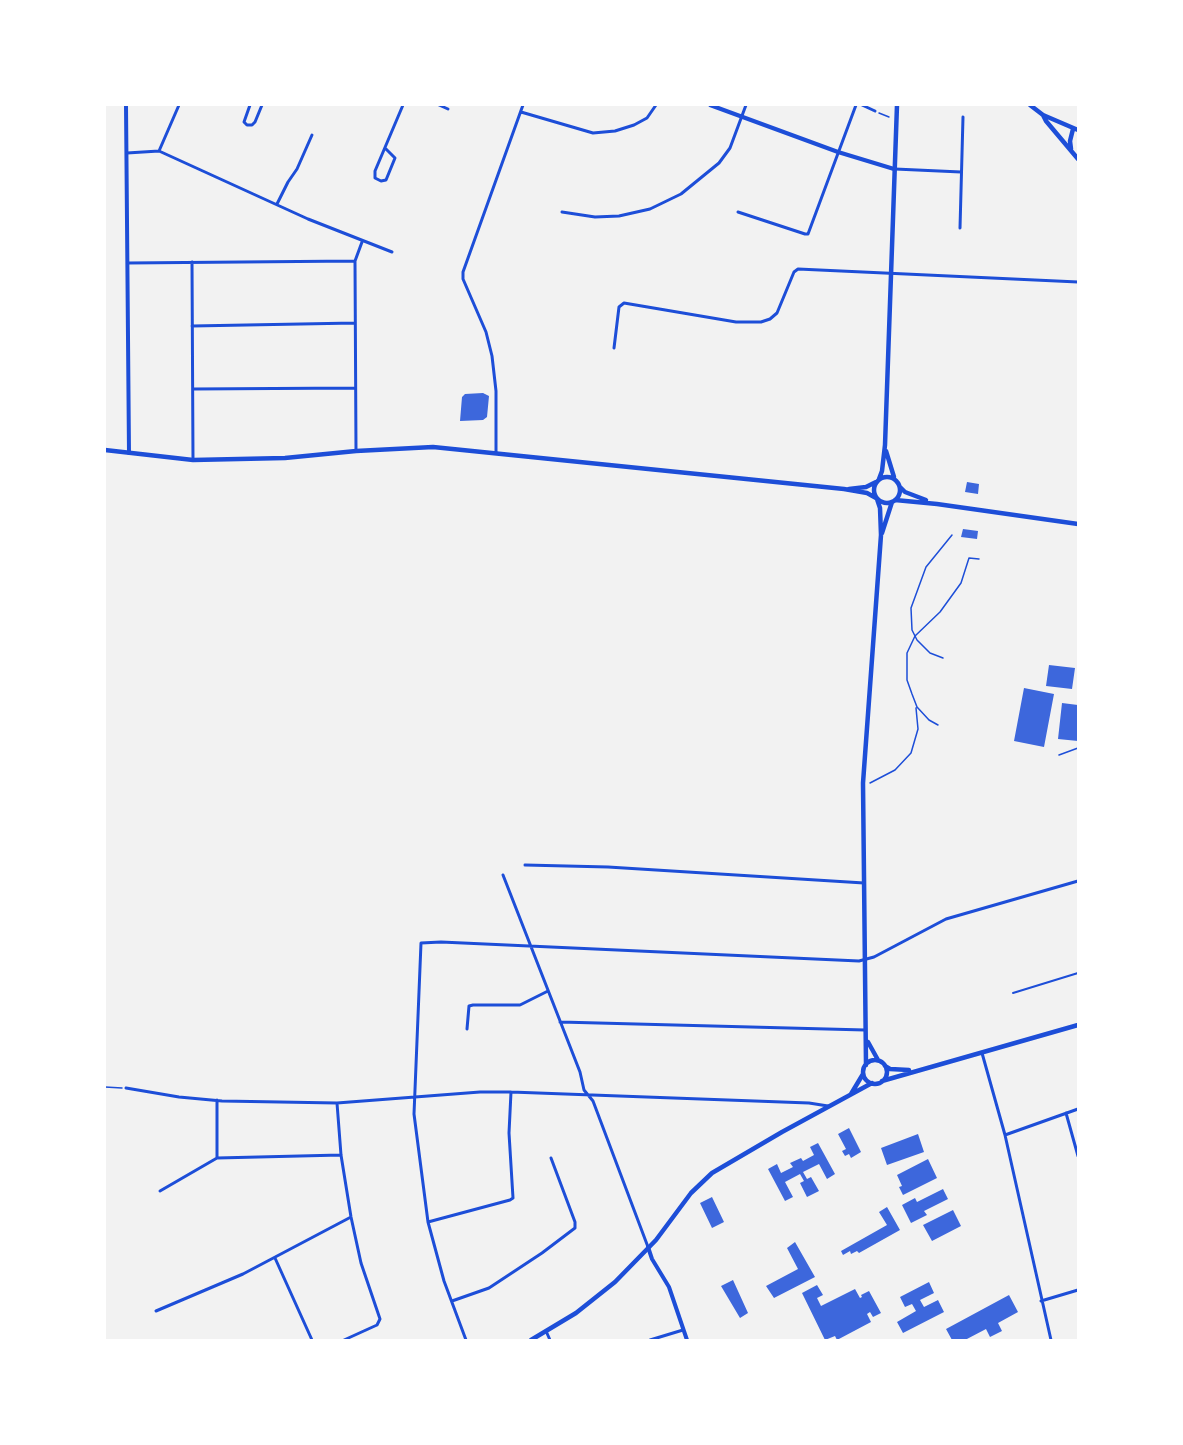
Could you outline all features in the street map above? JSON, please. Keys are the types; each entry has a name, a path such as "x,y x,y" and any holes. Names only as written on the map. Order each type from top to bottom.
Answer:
{"main road":[{"path":"851,1094 866,1065 863,774 881,535 880,508 873,490 882,471 885,445 897,105"},
{"path":"1031,106 1043,115 1076,129 1070,141 1072,151"},
{"path":"1043,115 1046,122 1078,159"},
{"path":"885,445 890,471 900,487 937,504"},
{"path":"105,450 193,460 285,458 425,447 844,489 867,493 884,503 894,501 937,504 1078,524"},
{"path":"844,489 866,487 886,476 894,478"},
{"path":"881,535 894,501 900,494 900,487"},
{"path":"531,1340 593,1301 648,1247 669,1224 691,1193 712,1173 872,1083 1078,1025"},
{"path":"866,1039 875,1057 890,1070 914,1071"},
{"path":"866,1065 871,1061 882,1063"},
{"path":"882,1063 886,1075 882,1081"},
{"path":"863,1074 866,1080 872,1083"}],"street":[{"path":"126,105 129,454"},
{"path":"159,151 180,105"},
{"path":"250,105 244,122 247,125 255,122 262,105"},
{"path":"385,148 395,158 386,180 381,181 375,178 375,171 403,105"},
{"path":"439,105 448,109"},
{"path":"496,453 496,392 492,356 486,332 463,279 463,272 523,105"},
{"path":"521,112 592,133 634,125 647,118 656,105"},
{"path":"710,105 838,152 894,169 962,172"},
{"path":"562,212 595,217 620,216 650,209 681,194 719,163 730,148 746,105"},
{"path":"738,212 808,234 856,105"},
{"path":"862,105 875,111"},
{"path":"960,228 963,117"},
{"path":"277,204 297,169 312,135"},
{"path":"127,153 159,151 362,242 392,252"},
{"path":"356,451 355,261 362,242"},
{"path":"128,263 355,261"},
{"path":"192,262 193,460"},
{"path":"614,348 619,307 624,303 736,322 761,322 777,313 796,270 1078,282"},
{"path":"192,326 355,323"},
{"path":"193,388 355,388"},
{"path":"525,865 620,867 864,883"},
{"path":"503,875 529,947 549,991 580,1072 584,1090 593,1101 652,1259 669,1287 687,1340"},
{"path":"466,1340 436,1254 428,1222 414,1114 421,943 866,960 946,919 1078,881"},
{"path":"1012,993 1078,973"},
{"path":"468,1029 469,1006 520,1005 549,991"},
{"path":"560,1022 867,1030"},
{"path":"982,1052 1005,1135 1051,1340"},
{"path":"126,1088 179,1097 217,1100 337,1103 480,1092 511,1092 809,1104 830,1107"},
{"path":"428,1222 513,1198 509,1133 511,1092"},
{"path":"217,1100 217,1158"},
{"path":"337,1103 340,1155 351,1217 361,1263 380,1319 377,1325 344,1340"},
{"path":"1005,1135 1078,1109"},
{"path":"1066,1113 1078,1156"},
{"path":"160,1191 217,1158 340,1155"},
{"path":"452,1301 489,1288 575,1228 575,1222 551,1158"},
{"path":"156,1311 243,1274 351,1217"},
{"path":"274,1258 312,1340"},
{"path":"1041,1300 1078,1290"},
{"path":"650,1340 683,1330"},
{"path":"546,1331 550,1340"}],"lane":[{"path":"1059,755 1078,748"}],"path":[{"path":"875,111 889,117"},
{"path":"943,658 928,651 915,636 911,620 914,597 926,567 952,535"},
{"path":"938,726 922,713 909,688 908,653 915,636 950,600 962,583 969,558 979,559"},
{"path":"870,783 895,770 911,753 918,729 915,700"},
{"path":"105,1086 126,1088"}],"building":[{"path":"483,393 489,396 487,417 483,420 460,421 462,397 465,394"},
{"path":"967,482 979,484 978,494 965,492"},
{"path":"963,529 978,531 977,539 961,537"},
{"path":"1049,665 1075,668 1072,689 1046,686"},
{"path":"1024,688 1054,694 1044,747 1014,741"},
{"path":"1062,703 1078,705 1078,741 1058,739"},
{"path":"849,1128 861,1152 851,1158 849,1154 845,1156 842,1151 846,1149 838,1134"},
{"path":"918,1134 924,1152 887,1165 881,1148"},
{"path":"818,1143 835,1174 827,1179 819,1164 803,1172 807,1179 811,1177 819,1191 807,1197 800,1183 804,1181 800,1174 785,1182 793,1197 785,1201 768,1169 777,1164 781,1173 793,1167 790,1163 801,1158 803,1161 814,1155 810,1147"},
{"path":"928,1159 937,1178 903,1195 897,1175"},
{"path":"943,1189 948,1199 924,1211 927,1215 911,1223 902,1205 915,1198 917,1202"},
{"path":"712,1197 724,1222 712,1228 700,1203"},
{"path":"887,1207 900,1230 859,1253 857,1251 851,1254 850,1251 843,1255 841,1251 887,1225 879,1212"},
{"path":"953,1210 961,1226 932,1241 923,1225"},
{"path":"795,1242 815,1277 774,1298 766,1286 798,1269 787,1248"},
{"path":"733,1280 748,1313 740,1318 721,1286"},
{"path":"929,1282 934,1293 920,1300 924,1307 938,1300 944,1312 903,1333 897,1322 916,1311 912,1304 905,1307 900,1297"},
{"path":"817,1285 823,1295 817,1298 821,1306 855,1289 860,1298 869,1291 881,1313 873,1317 870,1312 867,1314 871,1322 837,1340 835,1336 825,1340 802,1293"},
{"path":"1009,1295 1018,1312 998,1323 1002,1331 990,1337 986,1329 965,1340 952,1340 946,1329"}]}
